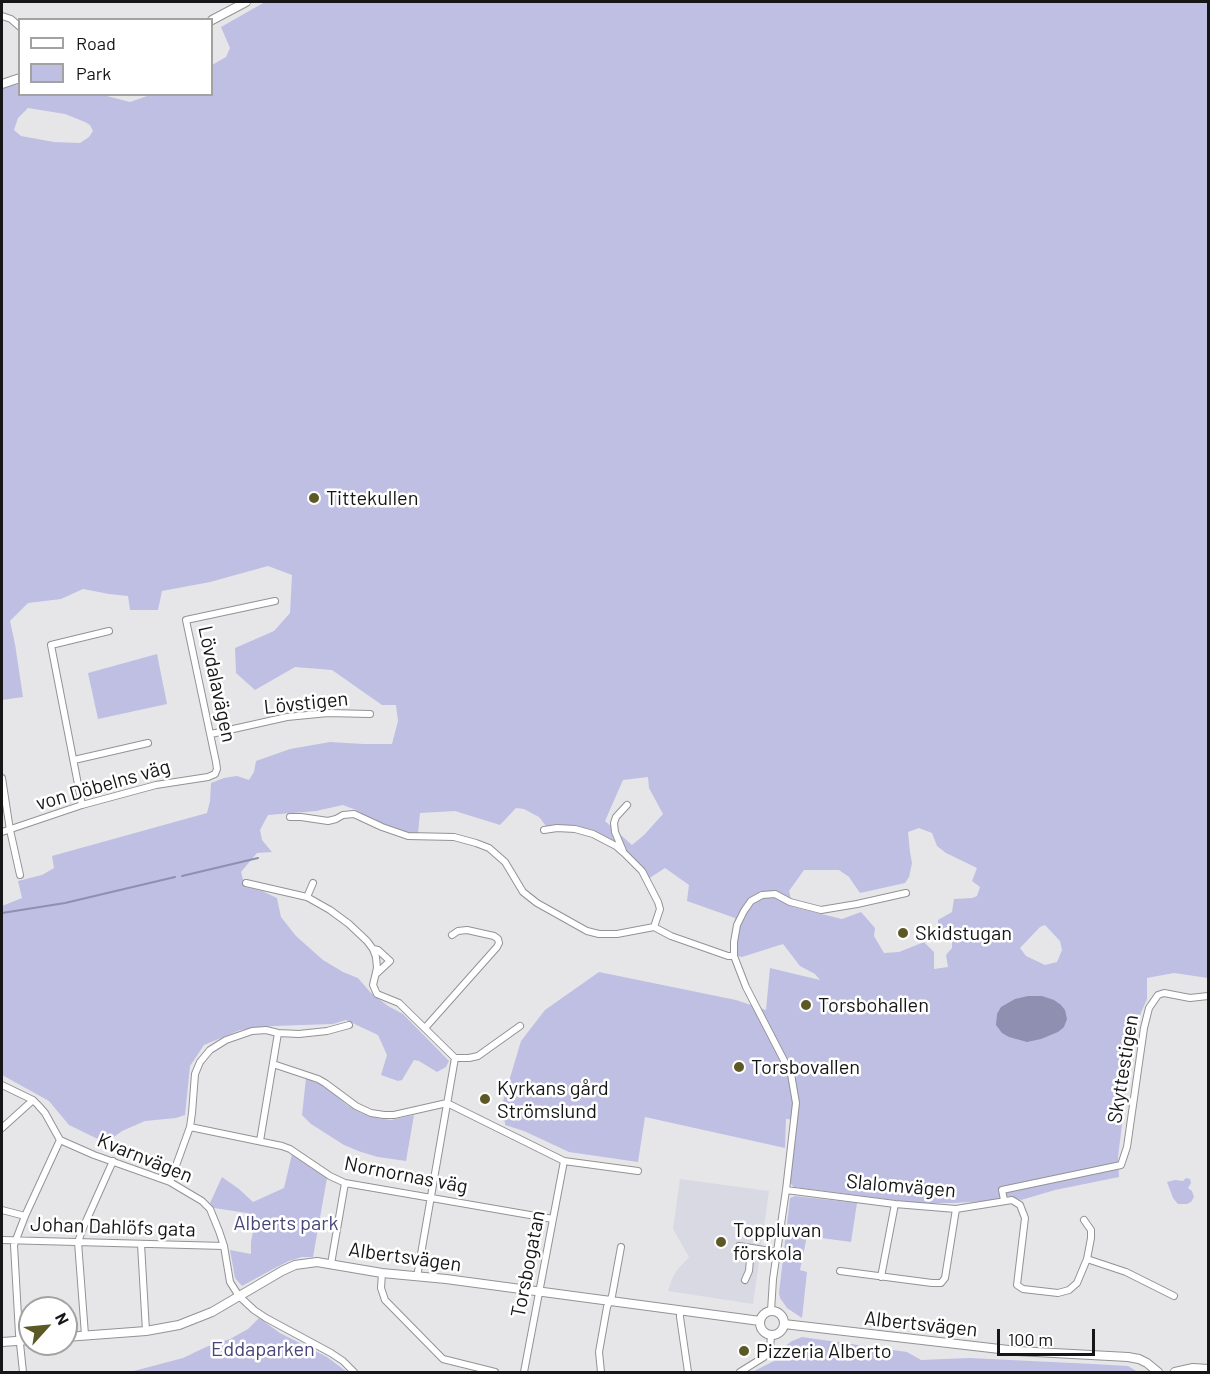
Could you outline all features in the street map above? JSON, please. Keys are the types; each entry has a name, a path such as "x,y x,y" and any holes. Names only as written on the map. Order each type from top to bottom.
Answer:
{"street":[{"path":"213,19 246,2"},
{"path":"2,16 11,19 18,25"},
{"path":"2,84 18,79"},
{"name":"Lövdalavägen","path":"215,774 217,769 211,734 186,620 275,601"},
{"path":"82,805 51,645 109,631"},
{"name":"Lövstigen","path":"211,734 287,717 328,713 370,714"},
{"path":"74,760 148,743"},
{"name":"von Döbelns väg","path":"2,832 82,805 156,785 215,774"},
{"path":"2,778 20,875"},
{"path":"624,853 615,832 614,823 627,804"},
{"path":"290,817 328,821 354,814 408,836 454,837 476,843 489,848 505,861 523,892 537,903 588,931 599,934 617,934 654,927 671,936 728,956 734,956"},
{"path":"544,830 575,829 593,834 624,853 642,871 658,902 660,909 654,927"},
{"path":"246,883 307,897 349,924 367,940 373,949 377,964 373,985 377,994 399,1003 455,1058 478,1056 520,1026"},
{"path":"307,897 313,883"},
{"path":"771,1311 796,1103 791,1074 746,987 734,956 737,925 751,901 762,895 775,894 790,902 822,910 906,893"},
{"path":"425,1028 499,943 494,936 467,930 458,931 452,935"},
{"path":"373,949 378,950 390,961 376,974"},
{"name":"Skyttestigen","path":"1004,1200 1002,1190 1121,1165 1149,1008 1158,995 1164,993 1190,998 1209,996"},
{"path":"170,1182 190,1127 195,1074 205,1055 226,1040 252,1031 266,1030 299,1034 327,1031 349,1025"},
{"path":"260,1142 278,1033"},
{"path":"417,1277 455,1058"},
{"path":"273,1064 318,1079 356,1106 377,1114 402,1114 447,1103 564,1161 638,1171"},
{"path":"2,1085 33,1100 45,1113 60,1140 15,1241 18,1312"},
{"path":"2,1128 33,1100"},
{"name":"Nornornas väg","path":"190,1127 282,1146 345,1183 553,1219"},
{"name":"Kvarnvägen","path":"60,1140 94,1155 170,1182 206,1205 224,1246 230,1282 239,1296 266,1318 331,1353 354,1372"},
{"path":"85,1335 78,1242 113,1161"},
{"name":"Torsbogatan","path":"524,1372 564,1161"},
{"path":"331,1264 345,1183"},
{"name":"Slalomvägen","path":"786,1190 894,1204 956,1209 1004,1200"},
{"path":"1004,1200 1012,1200 1020,1205 1025,1218 1017,1285 1023,1288 1059,1293 1069,1290 1077,1282 1087,1258 1091,1238 1091,1230 1084,1221"},
{"path":"881,1277 894,1204"},
{"path":"840,1271 940,1283 945,1278 956,1209"},
{"path":"2,1210 25,1216"},
{"name":"Johan Dahlöfs gata","path":"2,1240 224,1246"},
{"path":"141,1244 146,1331"},
{"path":"739,1246 777,1252"},
{"path":"601,1372 599,1352 621,1247"},
{"path":"745,1280 749,1271 751,1248"},
{"path":"1087,1258 1126,1272 1174,1296"},
{"name":"Albertsvägen","path":"78,1335 146,1331 179,1325 212,1312 295,1265 316,1262 760,1321"},
{"path":"382,1272 381,1288 385,1300 443,1359 495,1372"},
{"path":"680,1310 688,1372"},
{"path":"771,1311 782,1315 784,1324 781,1332 776,1335 763,1332 760,1327 764,1314 771,1311"},
{"name":"Albertsvägen","path":"784,1324 1017,1351 1128,1358 1147,1363 1158,1372"},
{"path":"740,1372 768,1353 771,1335"},
{"path":"2,1342 18,1341"},
{"path":"21,1356 23,1372"},
{"path":"1175,1372 1193,1368 1209,1370"}],"shaded area":[{"path":"1042,996 1061,1005 1067,1019 1064,1027 1041,1039 1027,1042 1002,1033 996,1025 997,1014 1001,1007 1015,999"},
{"name":"Toppluvan förskola","path":"680,1179 769,1191 753,1304 668,1291 677,1270 689,1257 673,1229"}],"green space":[{"path":"265,2 1208,2 1208,978 1174,973 1147,978 1147,999 1140,1015 1129,1068 1118,1157 1119,1177 1055,1190 1021,1200 1010,1196 991,1201 916,1203 794,1187 790,1183 797,1120 786,1119 785,1148 645,1117 638,1162 569,1152 524,1131 505,1125 505,1122 498,1118 521,1041 545,1010 599,972 736,1000 766,1010 770,968 820,980 815,974 800,966 783,944 742,957 730,954 735,918 687,901 689,885 665,868 648,879 639,864 627,852 592,830 570,825 546,826 539,817 524,809 516,808 500,825 455,811 420,813 418,834 383,827 356,810 343,805 316,811 268,815 260,830 262,840 272,852 257,853 241,872 245,887 277,898 281,917 296,936 323,960 358,978 370,992 403,1014 449,1061 446,1067 437,1072 414,1060 402,1080 398,1081 381,1075 387,1055 378,1035 346,1020 333,1024 273,1026 240,1030 204,1045 190,1066 185,1115 145,1121 122,1131 106,1143 69,1125 49,1101 2,1075 2,906 22,898 18,881 42,875 54,868 52,856 207,813 211,783 237,776 249,780 254,772 256,761 290,749 330,742 392,744 398,721 396,705 382,705 332,670 295,667 255,690 236,673 235,648 274,631 290,613 292,575 268,566 210,582 162,591 158,610 130,610 128,596 83,589 61,599 28,603 10,621 23,697 2,700 2,88 18,84 18,96 107,96 130,102 147,96 213,96 213,64 226,57 230,48 221,27","holes":["28,108 65,114 90,125 93,131 80,143 54,142 21,136 14,130 18,118","648,777 649,788 663,814 632,845 605,821 623,780","919,828 932,833 937,846 946,853 977,868 972,881 980,887 977,896 954,899 952,912 938,920 940,932 952,938 952,948 946,955 948,967 934,969 934,952 924,942 899,952 884,953 874,936 875,928 861,912 842,919 793,907 789,891 804,870 839,870 849,877 860,893 905,883 912,863 908,832","1045,925 1060,941 1062,950 1057,962 1045,965 1026,956 1020,948 1040,927"]},
{"path":"157,654 167,704 98,719 88,673"},
{"path":"306,1078 320,1084 361,1113 391,1120 414,1115 406,1161 361,1152 344,1145 311,1124 302,1115"},
{"name":"Alberts park","path":"292,1154 327,1178 313,1257 302,1257 289,1261 242,1286 235,1278 230,1250 251,1254 254,1226 252,1219 247,1213 214,1208 210,1203 222,1177 253,1202 284,1188"},
{"path":"1186,1178 1190,1179 1191,1183 1188,1188 1194,1197 1187,1204 1178,1204 1167,1182 1183,1181"},
{"path":"795,1196 857,1203 851,1242 807,1236 800,1270 807,1272 802,1318 787,1308 779,1293 790,1198"},
{"name":"Eddaparken","path":"259,1318 280,1333 327,1357 347,1372 130,1372 183,1358 230,1339 248,1329"},
{"path":"802,1337 907,1352 921,1360 969,1358 1093,1364 1128,1366 1138,1372 752,1372 774,1361 780,1350"}],"waterway":[{"path":"182,876 258,858"},
{"path":"2,913 65,903 175,877"}],"place":[{"name":"Tittekullen","path":"314,498"},
{"name":"Skidstugan","path":"903,933"},
{"name":"Torsbohallen","path":"806,1005"},
{"name":"Torsbovallen","path":"739,1067"},
{"name":"Kyrkans gård Strömslund","path":"485,1099"},
{"name":"Toppluvan förskola","path":"721,1242"},
{"name":"Pizzeria Alberto","path":"744,1351"}]}
